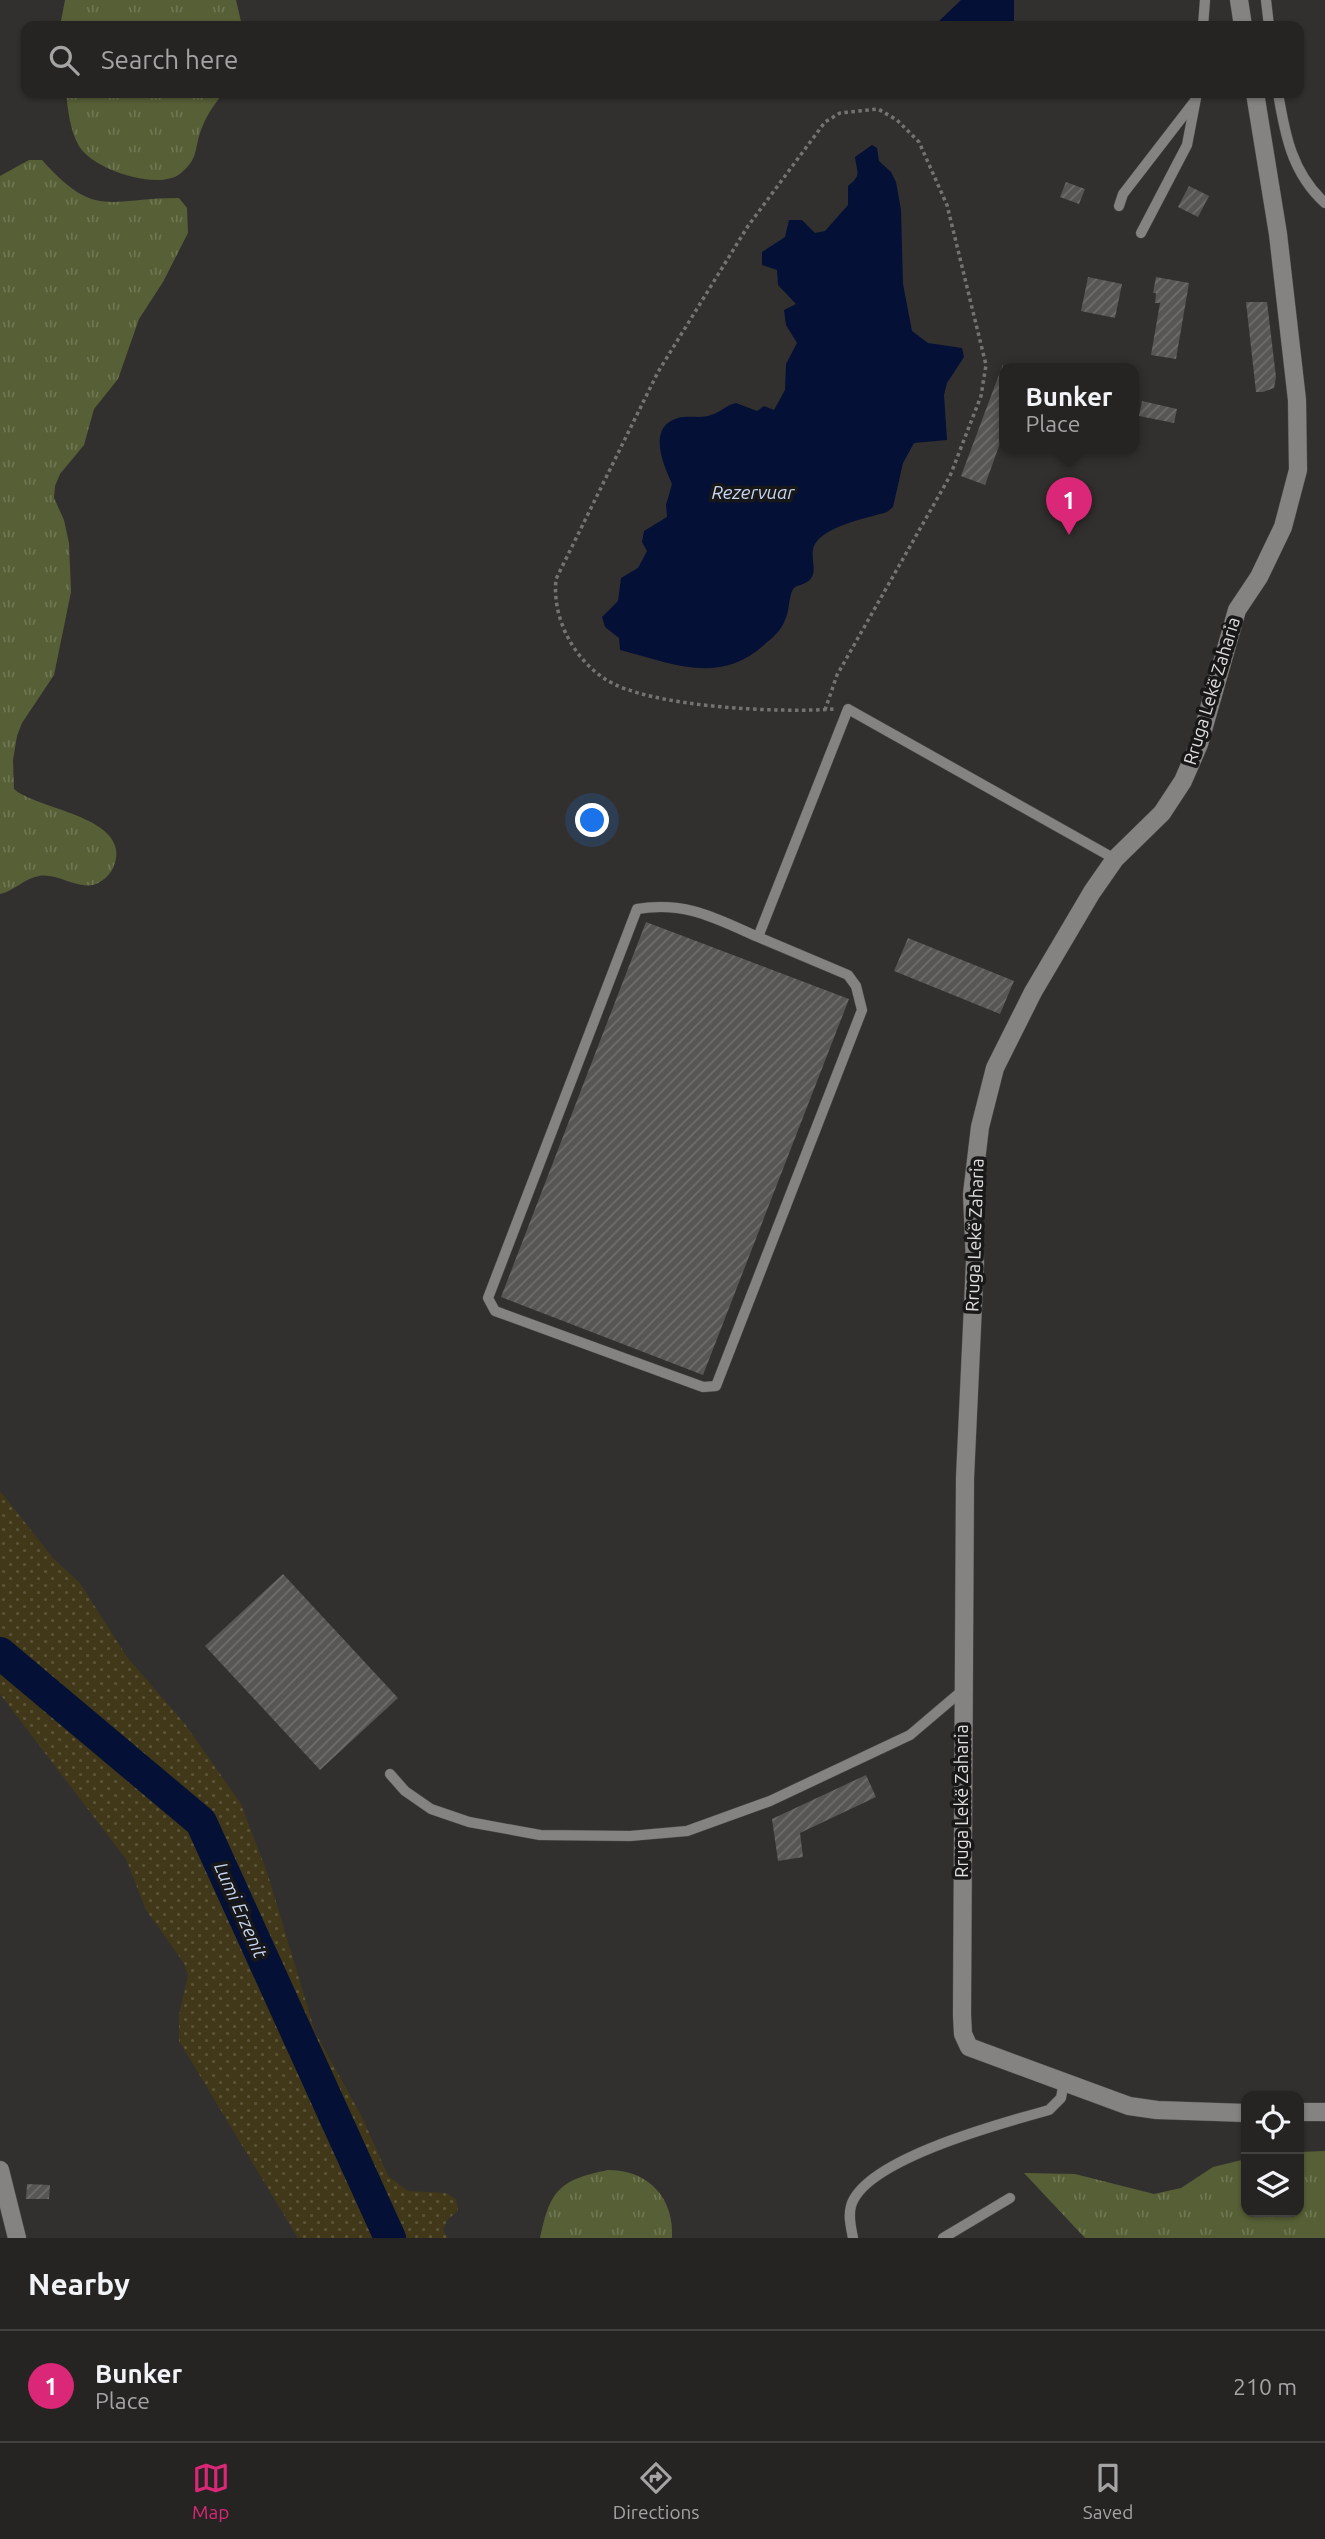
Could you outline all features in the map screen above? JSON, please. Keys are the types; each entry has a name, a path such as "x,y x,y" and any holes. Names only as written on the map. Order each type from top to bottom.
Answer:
{"street":[{"path":"1239,0 1242,21"},
{"name":"Rruga Lekë Zaharia","path":"1241,2113 1157,2110 1129,2106 990,2057 969,2047 963,2034 963,1690 965,1478 975,1262 972,1194 979,1127 1000,1057 1033,992 1115,859 1163,813 1183,781 1199,744 1237,610 1259,577 1283,527 1297,470 1297,400 1283,275 1256,98"},
{"path":"1304,2112 1325,2112"},
{"path":"0,2170 17,2238"}],"lane":[{"path":"1203,21 1205,0"},
{"path":"1266,0 1268,21"},
{"path":"1119,206 1123,194 1195,98"},
{"path":"1141,233 1187,145 1197,98"},
{"path":"1279,98 1286,141 1298,171 1325,203"},
{"path":"758,937 848,709 1115,859"},
{"path":"664,905 702,912 758,937 848,975 856,986 862,1010 716,1386 703,1387 495,1311 488,1298 637,909 664,905"},
{"path":"390,1774 405,1791 431,1809 468,1822 540,1835 630,1836 687,1831 770,1801 910,1735 963,1690"},
{"path":"853,2238 849,2222 851,2205 860,2190 886,2171 946,2141 1049,2110 1061,2098 1064,2081"},
{"path":"943,2238 1010,2198"}],"path":[{"path":"825,710 837,675 950,477 981,396 986,365 947,205 933,170 919,142 897,120 878,109 840,113 825,122 748,226 659,372 556,579 554,603 565,633 588,664 605,679 631,691 720,706 825,710 848,709"}],"green space":[{"path":"65,0 236,0 241,21 61,21"},
{"path":"67,98 219,98 203,125 191,163 181,173 158,180 127,175 97,163 79,146 70,120"},
{"path":"29,160 42,160 76,191 104,202 179,198 187,208 188,233 163,282 139,319 118,379 94,409 84,445 60,474 55,486 54,498 64,520 69,543 71,592 54,675 22,723 13,760 14,789 98,826 110,837 116,851 113,868 105,878 93,885 39,876 0,894 0,176"},
{"path":"1325,2151 1325,2238 1085,2238 1024,2173 1075,2174 1154,2194 1181,2188 1213,2167 1241,2160 1241,2217 1304,2217 1304,2152"},
{"path":"608,2170 635,2175 656,2189 668,2210 672,2238 540,2238 548,2208 560,2189 579,2178"}],"sand":[{"path":"0,1491 53,1558 80,1583 127,1657 185,1724 241,1804 268,1875 315,2032 363,2119 388,2176 408,2191 446,2193 456,2199 458,2211 448,2219 443,2230 448,2238 298,2238 179,2041 179,2015 188,1976 184,1963 146,1910 126,1859 0,1694"}],"water":[{"path":"961,0 1014,0 1014,21 939,21"},
{"name":"Rezervuar","path":"872,145 877,148 879,161 891,172 896,182 901,210 903,284 912,331 928,343 962,348 964,357 947,383 944,395 947,440 914,443 903,463 893,507 887,512 836,528 819,539 813,550 814,570 811,579 793,589 787,616 781,628 747,658 729,665 694,668 620,650 619,638 605,627 602,617 618,601 621,578 638,568 647,551 642,542 644,531 667,517 666,505 672,484 660,448 662,430 678,418 715,414 736,403 757,411 764,406 774,410 785,390 786,364 797,343 786,325 784,310 796,304 778,285 777,270 762,265 762,252 785,237 789,220 802,220 815,233 825,231 848,205 848,186 858,173 855,157"}],"building":[{"path":"1066,182 1085,189 1079,204 1060,197"},
{"path":"1189,186 1209,196 1198,217 1178,207"},
{"path":"1088,277 1122,284 1115,318 1081,311"},
{"path":"1156,277 1189,283 1176,359 1151,355 1160,303 1155,303 1156,293 1153,293"},
{"path":"1246,302 1267,302 1276,377 1274,388 1263,392 1256,392"},
{"path":"999,375 999,446 985,485 961,476"},
{"path":"1142,401 1177,409 1174,423 1139,416"},
{"path":"646,922 849,999 703,1375 501,1297"},
{"path":"908,938 1014,981 1000,1014 894,971"},
{"path":"283,1574 398,1698 320,1770 205,1646"},
{"path":"866,1775 876,1797 800,1833 803,1857 778,1861 772,1819"},
{"path":"27,2184 50,2185 49,2199 26,2199"}],"waterway":[{"name":"Lumi Erzenit","path":"0,1653 201,1822 390,2238"}],"place":[{"name":"Bunker","path":"1069,535"}]}
